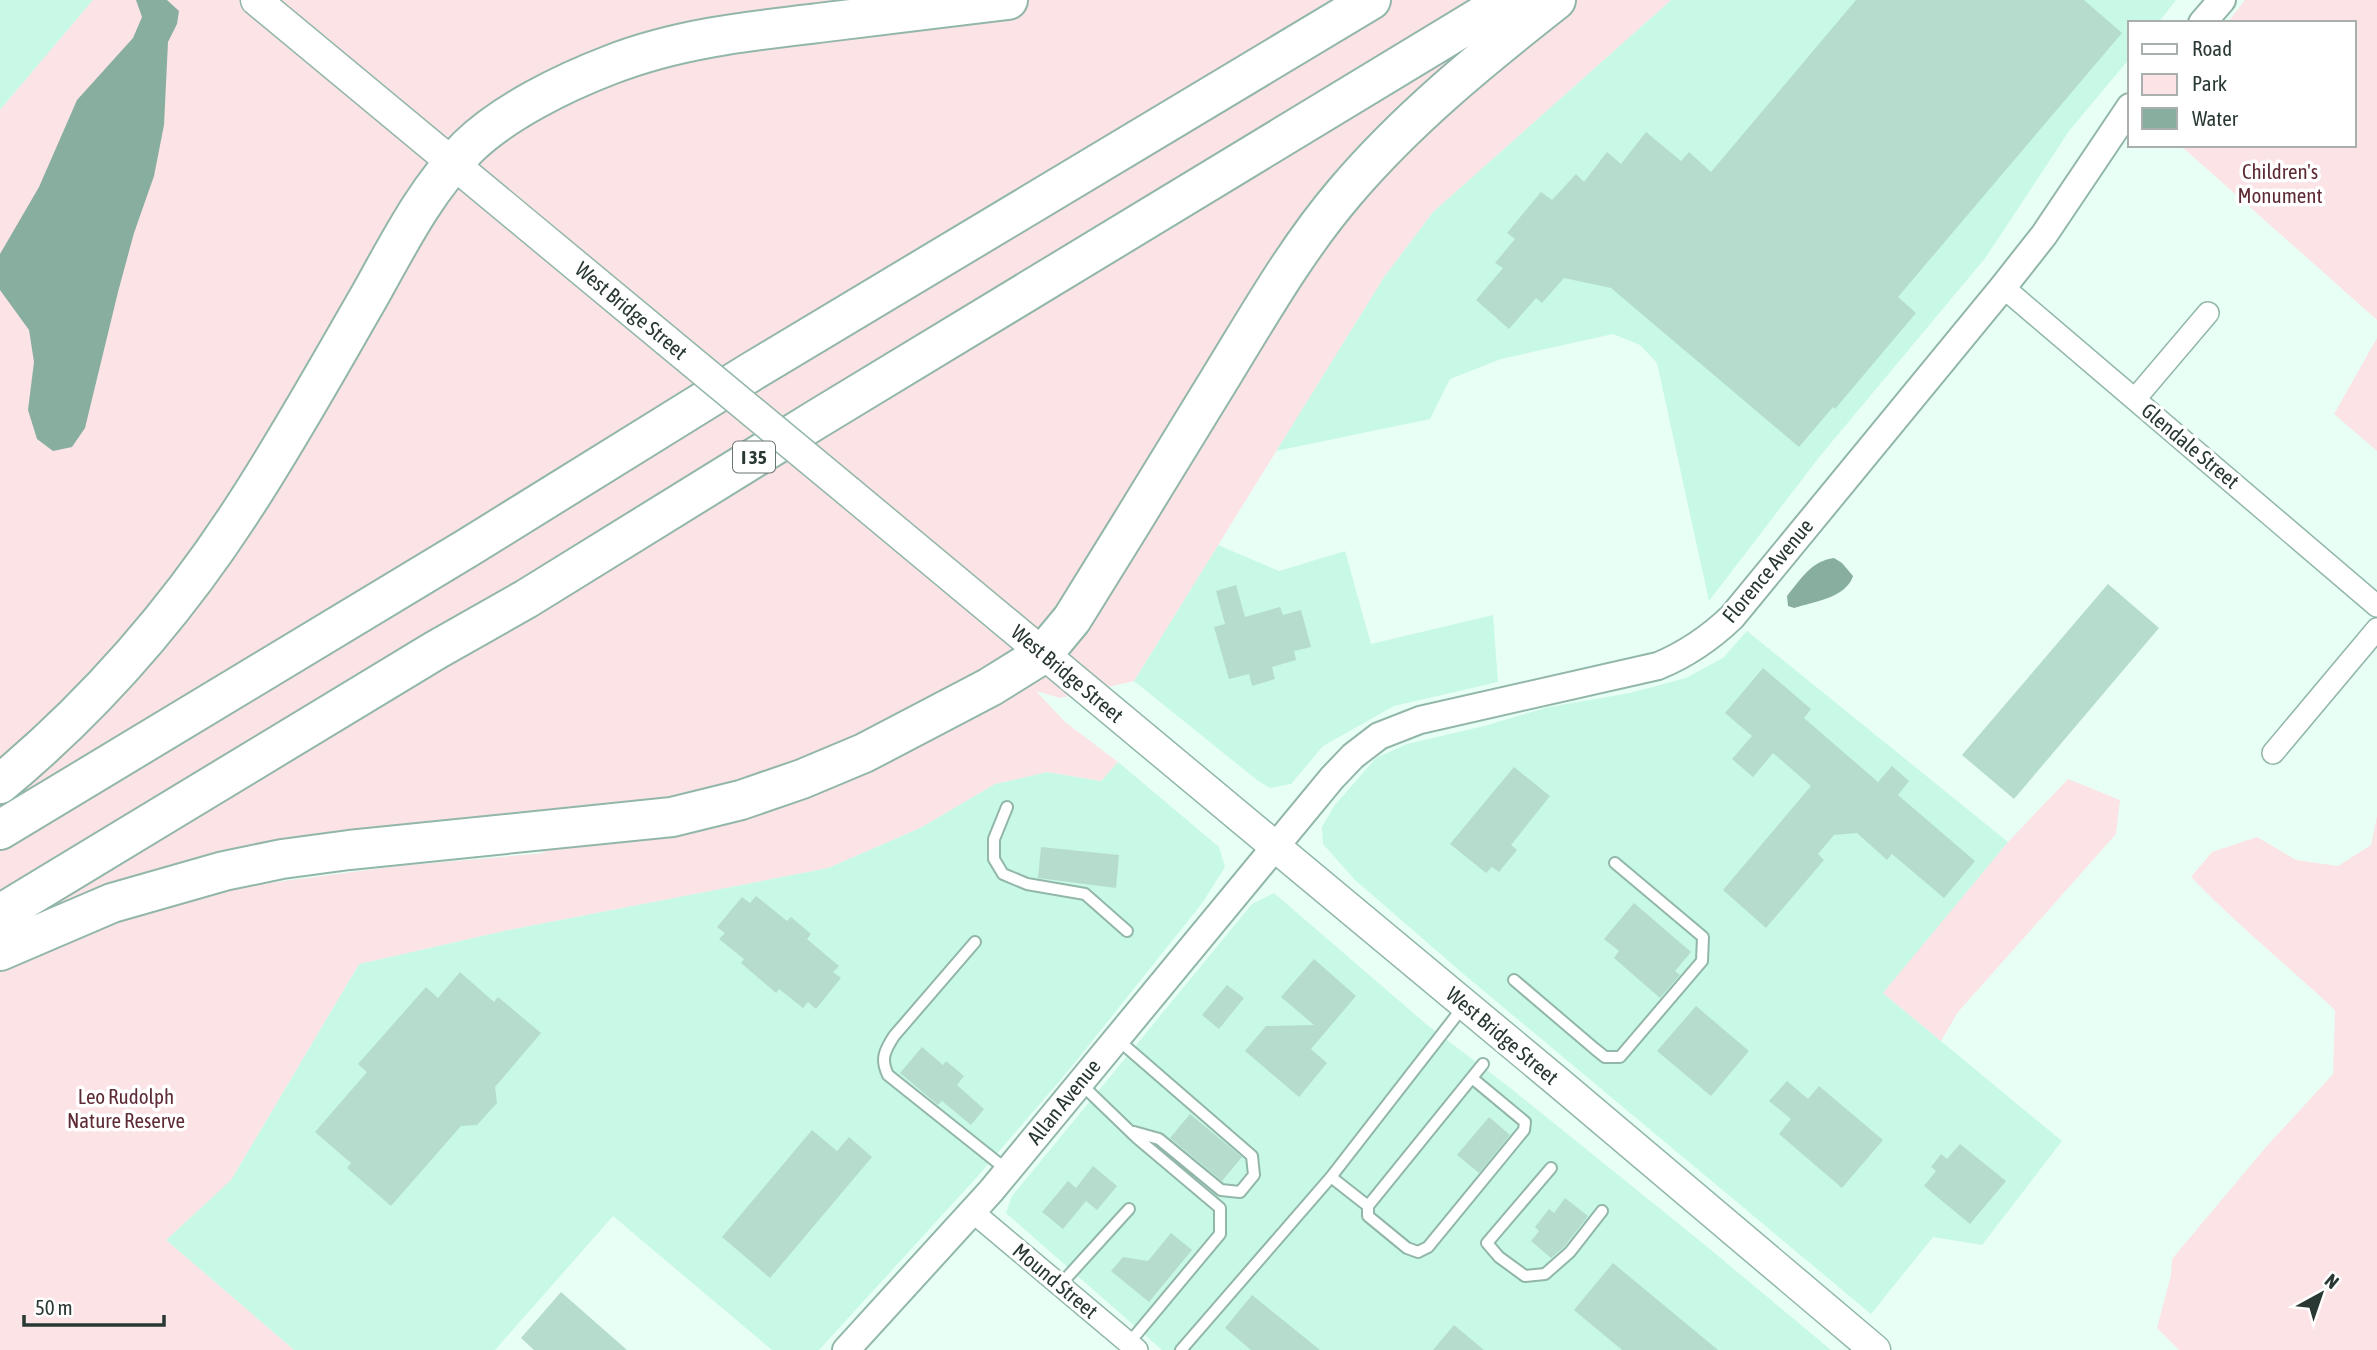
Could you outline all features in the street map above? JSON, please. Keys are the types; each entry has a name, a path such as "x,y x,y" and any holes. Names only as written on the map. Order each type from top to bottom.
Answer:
{"highway":[{"path":"0,784 74,717 120,668 170,610 211,556 304,409 424,200 453,164 494,126 524,107 609,65 646,52 762,29 1008,0"},
{"path":"0,830 469,547 751,372 1371,0"},
{"name":"I 35","path":"0,914 436,650 526,599 817,419 1508,0"},
{"path":"0,951 112,903 224,871 282,859 672,817 741,800 802,779 864,753 990,687 1044,654 1072,620 1281,280 1343,194 1425,107 1489,52 1556,0"}],"main road":[{"name":"West Bridge Street","path":"256,0 1465,1005 1863,1346"}],"street":[{"path":"2204,21 2222,0"},
{"name":"Florence Avenue","path":"1274,848 1346,763 1380,736 1420,720 1658,666 1706,642 1732,617 2003,287 2044,235 2128,110"},
{"name":"Glendale Street","path":"2003,287 2377,606"},
{"path":"2135,399 2208,313"},
{"path":"2273,753 2377,629"},
{"name":"Allan Avenue","path":"846,1350 1008,1171 1274,848"},
{"name":"Mound Street","path":"973,1212 1133,1347"}],"lane":[{"path":"1007,807 994,839 994,859 1003,874 1027,884 1085,894 1127,931"},
{"path":"1514,980 1605,1057 1620,1057 1702,961 1703,937 1615,863"},
{"path":"975,942 894,1036 882,1060 888,1075 1008,1171"},
{"path":"1181,1350 1331,1177 1465,1005"},
{"path":"1116,1039 1252,1156 1254,1175 1240,1192 1221,1190 1159,1139 1131,1132"},
{"path":"1472,1078 1525,1122 1524,1130 1428,1247 1418,1252 1406,1248 1368,1216 1368,1206 1483,1064"},
{"path":"1080,1083 1131,1132 1220,1208 1220,1234 1133,1347"},
{"path":"1551,1168 1488,1243 1499,1257 1525,1276 1545,1274 1570,1252 1602,1211"},
{"path":"1331,1177 1368,1206"},
{"path":"1060,1285 1129,1209"}],"shaded area":[{"path":"0,0 93,0 0,110"},
{"path":"1671,0 2176,0 2160,21 2128,21 2128,60 2069,131 1986,257 1820,456 1709,601 1657,363 1640,345 1613,334 1501,359 1450,379 1430,419 1276,451 1384,277 1433,212"},
{"path":"1218,545 1279,571 1345,551 1371,644 1493,615 1498,682 1394,706 1323,746 1291,784 1270,788 1134,681"},
{"path":"1747,631 2008,842 1884,994 2062,1141 1982,1245 1933,1237 1871,1314 1467,977 1355,880 1323,844 1322,827 1334,806 1376,758 1407,744 1549,707 1630,693 1686,678 1723,658"},
{"path":"1118,762 1219,847 1225,867 1203,902 1069,1070 976,1178 819,1350 772,1350 613,1216 495,1350 294,1350 166,1240 231,1180 359,964 508,930 828,868 920,828 995,784 1047,772 1101,781"},
{"path":"1274,893 1426,1024 1509,1087 1831,1350 1162,1350 1006,1213 1012,1196 1252,904"}],"green space":[{"name":"Leo Rudolph Nature Reserve","path":"93,0 1671,0 1433,212 1384,277 1134,681 1060,698 1036,691 1065,722 1118,762 1101,781 1047,772 995,784 920,828 828,868 508,930 359,964 231,1180 166,1240 294,1350 0,1350 0,971 26,958 158,908 246,886 398,866 546,853 477,838 349,850 0,951 0,110"},
{"name":"Children's Monument","path":"2245,0 2377,0 2377,320 2182,147 2356,147 2356,21 2229,21"},
{"path":"2377,338 2377,451 2334,414"},
{"path":"2068,779 2120,800 2116,834 1958,1012 1941,1041 1883,993 2008,842"},
{"path":"2377,816 2377,1350 2179,1350 2157,1328 2171,1275 2172,1259 2265,1148 2333,1074 2335,1010 2191,877 2212,852 2257,837 2296,860 2338,866 2371,845"}],"water":[{"path":"136,0 167,0 179,11 177,24 168,42 164,125 154,176 134,233 85,428 72,447 53,451 37,439 28,410 34,362 29,330 0,290 0,254 39,187 77,100 133,38 142,17"},
{"path":"1834,558 1853,576 1849,583 1836,594 1819,601 1794,608 1788,606 1787,596 1807,572 1819,563"}],"building":[{"path":"1856,0 2084,0 2122,33 1898,297 1916,313 1835,409 1833,407 1799,447 1611,288 1564,278 1542,303 1536,298 1509,329 1476,300 1503,268 1495,263 1515,239 1507,233 1541,192 1552,200 1576,174 1584,182 1607,152 1621,164 1646,132 1681,161 1689,152 1711,172"},
{"path":"2108,584 2159,628 2014,799 1962,755"},
{"path":"1236,585 1245,617 1280,607 1283,615 1301,610 1311,647 1294,651 1296,660 1272,667 1275,679 1252,686 1249,674 1229,679 1214,627 1225,624 1216,591"},
{"path":"1763,668 1811,709 1804,718 1878,782 1892,766 1909,781 1898,795 1975,861 1944,898 1892,854 1887,860 1857,833 1834,835 1818,854 1824,860 1766,928 1723,890 1811,786 1773,753 1753,777 1732,759 1752,736 1725,713"},
{"path":"1514,767 1550,796 1511,845 1517,850 1499,872 1492,867 1486,873 1450,844"},
{"path":"1041,847 1119,855 1116,888 1038,878"},
{"path":"756,896 787,921 791,917 811,934 807,939 839,966 833,972 841,978 816,1009 808,1002 803,1008 779,989 776,993 741,963 744,959 719,939 725,933 717,927 742,897 750,903"},
{"path":"1634,903 1691,952 1675,971 1680,975 1660,998 1614,958 1619,951 1604,939"},
{"path":"1314,959 1356,996 1311,1049 1327,1063 1299,1097 1245,1051 1266,1026 1314,1025 1281,997"},
{"path":"460,972 494,1002 498,997 541,1033 495,1087 497,1103 477,1125 461,1126 391,1206 347,1168 351,1163 315,1132 367,1072 358,1064 426,987 438,998"},
{"path":"1227,985 1244,998 1219,1029 1202,1015"},
{"path":"1696,1006 1749,1051 1711,1096 1657,1051"},
{"path":"922,1047 943,1065 946,1061 964,1076 957,1085 984,1109 971,1125 942,1101 938,1105 900,1073"},
{"path":"1787,1081 1808,1099 1819,1086 1883,1140 1842,1188 1779,1134 1791,1119 1769,1101"},
{"path":"1190,1114 1242,1157 1222,1181 1170,1138"},
{"path":"1489,1117 1510,1135 1479,1173 1457,1155"},
{"path":"812,1130 837,1151 849,1137 872,1157 770,1278 722,1237"},
{"path":"1960,1144 2006,1181 1970,1224 1924,1186 1936,1171 1931,1167 1941,1154 1947,1159"},
{"path":"1093,1166 1117,1186 1097,1210 1086,1201 1063,1229 1042,1212 1068,1181 1076,1188"},
{"path":"1565,1198 1588,1216 1564,1247 1551,1258 1531,1241 1539,1231 1535,1227 1549,1209 1554,1213"},
{"path":"1171,1233 1192,1250 1149,1302 1111,1271 1123,1257 1148,1261"},
{"path":"1613,1263 1718,1350 1622,1350 1574,1310"},
{"path":"561,1292 627,1350 534,1350 521,1338"},
{"path":"1252,1295 1320,1350 1251,1350 1225,1328"},
{"path":"1454,1325 1484,1350 1433,1350"}]}
